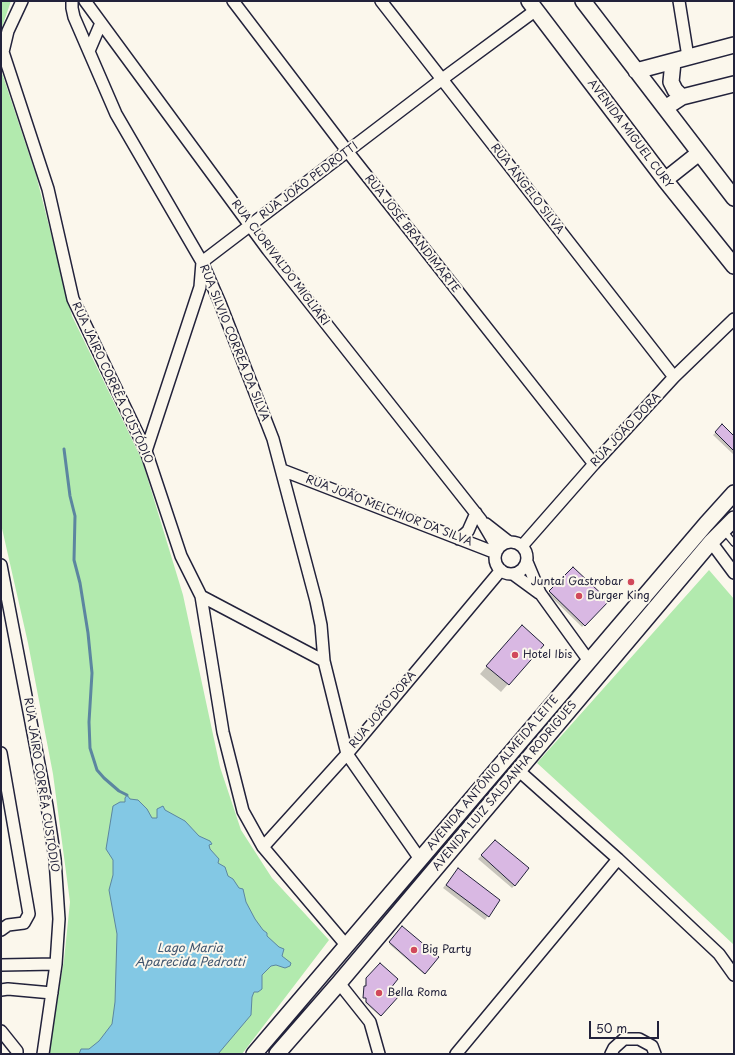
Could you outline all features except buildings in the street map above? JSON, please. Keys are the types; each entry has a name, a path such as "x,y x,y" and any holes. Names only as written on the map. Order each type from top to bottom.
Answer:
{"main road":[{"path":"583,1 734,198"},
{"name":"AVENIDA MIGUEL CURY","path":"532,6 665,180 734,266"},
{"path":"636,71 734,45"},
{"path":"672,62 671,82 675,90 682,97"},
{"path":"665,108 682,97 734,84"},
{"path":"665,180 699,153"},
{"name":"AVENIDA ANTÔNIO ALMEIDA LEITE","path":"254,1054 734,493"},
{"name":"AVENIDA LUIZ SALDANHA RODRIGUES","path":"277,1054 339,983 711,542 730,526"}],"street":[{"name":"RUA JAIRO CORRÊA CUSTÓDIO","path":"22,1 8,31 3,52 48,189 73,299 146,451 181,556 201,596 224,739 243,811 263,847 346,945"},
{"name":"RUA SILVIO CORREA DA SILVA","path":"72,1 74,17 116,114 202,262 220,303 273,439 316,601 321,625 324,661 347,754 420,859"},
{"name":"RUA CLORIVALDO MIGLIARI","path":"85,1 268,250 479,517 497,551"},
{"name":"RUA JOSÉ BRANDIMARTE","path":"233,1 348,152 594,464"},
{"name":"RUA ÂNGELO SILVA","path":"381,1 441,80 674,377"},
{"path":"679,1 688,57"},
{"name":"RUA JOÃO PEDROTTI","path":"202,262 441,80 532,6"},
{"path":"89,51 101,23"},
{"path":"146,451 200,287 202,262"},
{"name":"RUA JOÃO DORA","path":"522,546 594,464 674,377 734,319"},
{"name":"RUA JOÃO MELCHIOR DA SILVA","path":"282,470 459,539 497,551"},
{"path":"459,539 468,531 479,517"},
{"name":"RUA CLORIVALDO MIGLIARI","path":"479,517 509,542"},
{"path":"527,562 522,570 514,574 509,574 501,570 496,562 497,551 505,543 509,542 514,542 522,546 527,553 527,562 540,593 589,661"},
{"path":"711,542 734,573"},
{"name":"RUA JAIRO CORRÊA CUSTÓDIO","path":"1,565 55,859 59,919 56,964 43,1054"},
{"name":"RUA JOÃO DORA","path":"263,847 347,754 501,570"},
{"path":"514,574 540,593"},
{"path":"201,596 324,661"},
{"path":"1,753 29,914 24,923 8,924 1,930"},
{"path":"518,770 720,954 734,975"},
{"path":"456,1054 618,860"},
{"path":"1,965 56,964"},
{"path":"339,983 370,1022 379,1054"},
{"path":"1,990 8,989 52,993"},
{"path":"1,1031 17,1051 17,1054"},
{"path":"611,1054 614,1048 624,1039 639,1038 652,1046 655,1054"}],"lane":[{"path":"730,526 734,543"}],"green space":[{"path":"1,1 11,1 1,30"},
{"path":"1,70 36,175 72,316 142,460 183,595 220,767 241,830 272,878 329,940 242,1054 48,1054 64,960 70,902 53,774 28,643 1,524"},
{"path":"709,570 734,599 733,944 537,763"}],"water":[{"name":"Lago Maria Aparecida Pedrotti","path":"127,795 130,799 138,800 147,809 152,818 157,818 157,809 163,806 165,810 185,821 199,836 210,841 212,844 209,845 210,849 219,859 218,863 225,867 228,876 233,879 239,888 243,889 246,902 255,919 267,933 267,936 279,947 284,949 282,956 291,963 290,966 285,968 276,965 271,966 262,975 262,989 258,992 254,992 252,997 251,1015 218,1054 79,1054 81,1049 89,1049 99,1041 112,1024 115,1002 117,934 109,890 113,875 113,860 106,849 113,806 120,802 125,802"}],"waterway":[{"path":"64,449 70,496 75,516 74,560 80,583 88,633 92,673 89,722 90,748 97,770 119,791 127,795"}],"place":[{"name":"Juntai Gastrobar","path":"631,582"},
{"name":"Burger King","path":"579,596"},
{"name":"Hotel Ibis","path":"515,655"},
{"name":"Big Party","path":"414,950"},
{"name":"Bella Roma","path":"379,993"}]}
